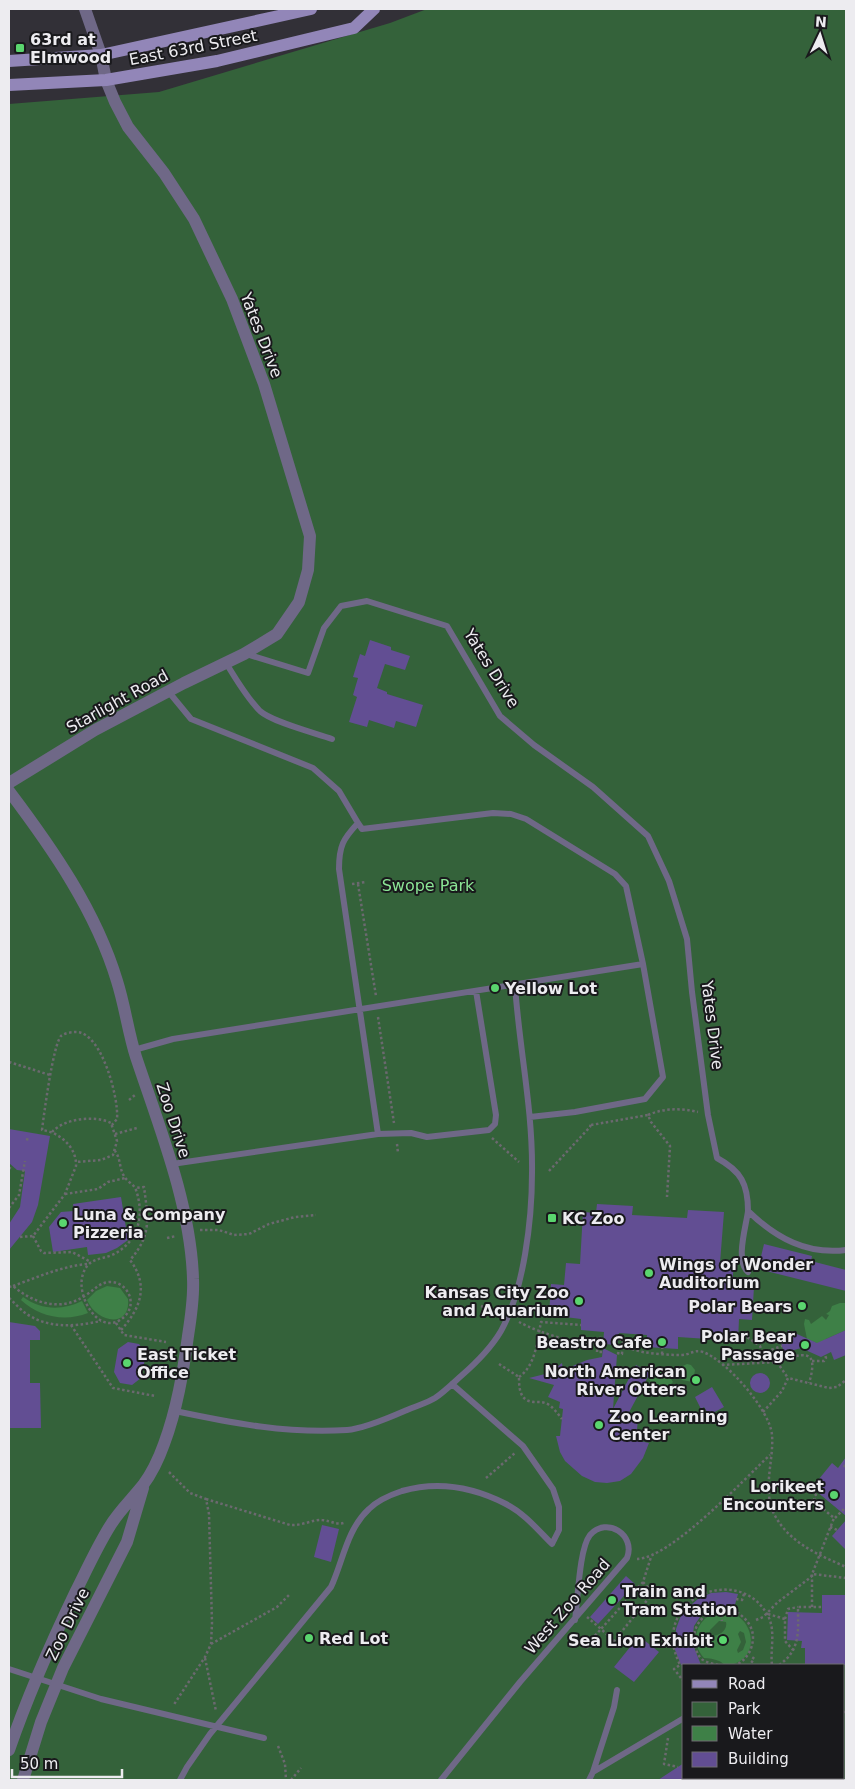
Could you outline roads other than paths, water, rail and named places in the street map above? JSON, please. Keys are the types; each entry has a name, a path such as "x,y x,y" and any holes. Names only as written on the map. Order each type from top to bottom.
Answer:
{"main road":[{"name":"East 63rd Street","path":"9,61 101,55 311,9"},
{"name":"East 63rd Street","path":"9,85 106,80 217,61 354,28 374,9"}],"street":[{"name":"Yates Drive","path":"85,9 101,55 106,80 128,127 164,173 194,218 232,299 264,384 310,536 308,570 299,602 277,634 244,654"},
{"name":"Starlight Road","path":"9,783 95,730 168,691 244,654"},
{"name":"Zoo Drive","path":"9,791 63,868 97,929 117,979 134,1050 172,1164 187,1233 193,1280 189,1332 174,1411 164,1444 155,1466 144,1484 111,1524 59,1626 35,1678 9,1750"},
{"name":"Zoo Drive","path":"22,1780 56,1685 92,1608 127,1542 144,1484"}],"lane":[{"name":"Yates Drive","path":"244,654 308,673 324,628 341,606 367,601 447,626 500,716 534,745 593,787 648,836 669,881 687,938 700,1058 708,1116 717,1158 727,1164 742,1179 748,1196 748,1211"},
{"path":"226,663 247,695 261,712 288,725 332,739"},
{"path":"168,691 191,719 312,768 339,791 362,829 493,813 511,814 526,819 615,874 626,886 643,964 663,1078 645,1099 575,1112 530,1117"},
{"path":"358,822 344,838 339,856 339,869 378,1134"},
{"path":"134,1050 173,1039 643,964"},
{"path":"174,1411 271,1429 301,1431 349,1430 391,1417 436,1398 479,1358 492,1343 504,1324 516,1296 524,1257 532,1194 530,1117 515,984"},
{"path":"172,1164 378,1134 411,1133 427,1137 489,1130 495,1124 496,1115 476,991"},
{"path":"748,1211 760,1222 790,1242 823,1251 844,1250"},
{"path":"748,1211 742,1253 743,1266 748,1272"},
{"path":"180,1780 187,1767 217,1727 331,1588 350,1536 358,1522 369,1508 386,1497 411,1489 435,1485 459,1487 506,1504 532,1523 552,1544 559,1530 559,1507 553,1489 523,1446 452,1384"},
{"name":"West Zoo Road","path":"441,1780 520,1682 575,1620 627,1558 628,1543 622,1532 611,1527 599,1528 589,1536 584,1551 575,1620"},
{"path":"9,1669 101,1699 264,1738"},
{"path":"589,1780 614,1707 617,1690"},
{"path":"592,1772 682,1719"}],"water":[{"path":"107,1286 120,1288 128,1299 128,1308 124,1315 119,1318 105,1318 92,1308 87,1300 96,1291"},
{"path":"23,1297 37,1305 52,1308 59,1308 82,1301 88,1313 70,1317 44,1314 28,1306 21,1300"},
{"path":"846,1303 846,1330 826,1339 821,1345 807,1339 805,1319 809,1320 811,1324 822,1316 826,1320 829,1315 826,1314 832,1306"},
{"path":"687,1364 691,1365 695,1370 693,1382 682,1380 679,1376 681,1372 676,1369"},
{"path":"665,1368 670,1370 669,1376 673,1382 670,1385 659,1387 648,1377 651,1372"},
{"path":"719,1611 730,1612 746,1624 751,1642 749,1651 743,1658 734,1664 723,1664 720,1661 704,1658 699,1651 696,1637 701,1624 706,1618","holes":["719,1621 726,1622 724,1631 718,1635 709,1636 710,1630","740,1631 744,1633 746,1642 743,1650 738,1653 737,1650 741,1642 738,1634"]}],"place":[{"name":"63rd at Elmwood","path":"20,48"},
{"name":"Yellow Lot","path":"495,988"},
{"name":"KC Zoo","path":"552,1218"},
{"name":"Luna & Company Pizzeria","path":"63,1223"},
{"name":"Wings of Wonder Auditorium","path":"649,1273"},
{"name":"Kansas City Zoo and Aquarium","path":"579,1301"},
{"name":"Polar Bears","path":"802,1306"},
{"name":"Beastro Cafe","path":"662,1342"},
{"name":"Polar Bear Passage","path":"805,1345"},
{"name":"East Ticket Office","path":"127,1363"},
{"name":"North American River Otters","path":"696,1380"},
{"name":"Zoo Learning Center","path":"599,1425"},
{"name":"Lorikeet Encounters","path":"834,1495"},
{"name":"Train and Tram Station","path":"612,1600"},
{"name":"Red Lot","path":"309,1638"},
{"name":"Sea Lion Exhibit","path":"723,1640"}],"park label":[{"name":"Swope Park","path":"428,885"}]}
